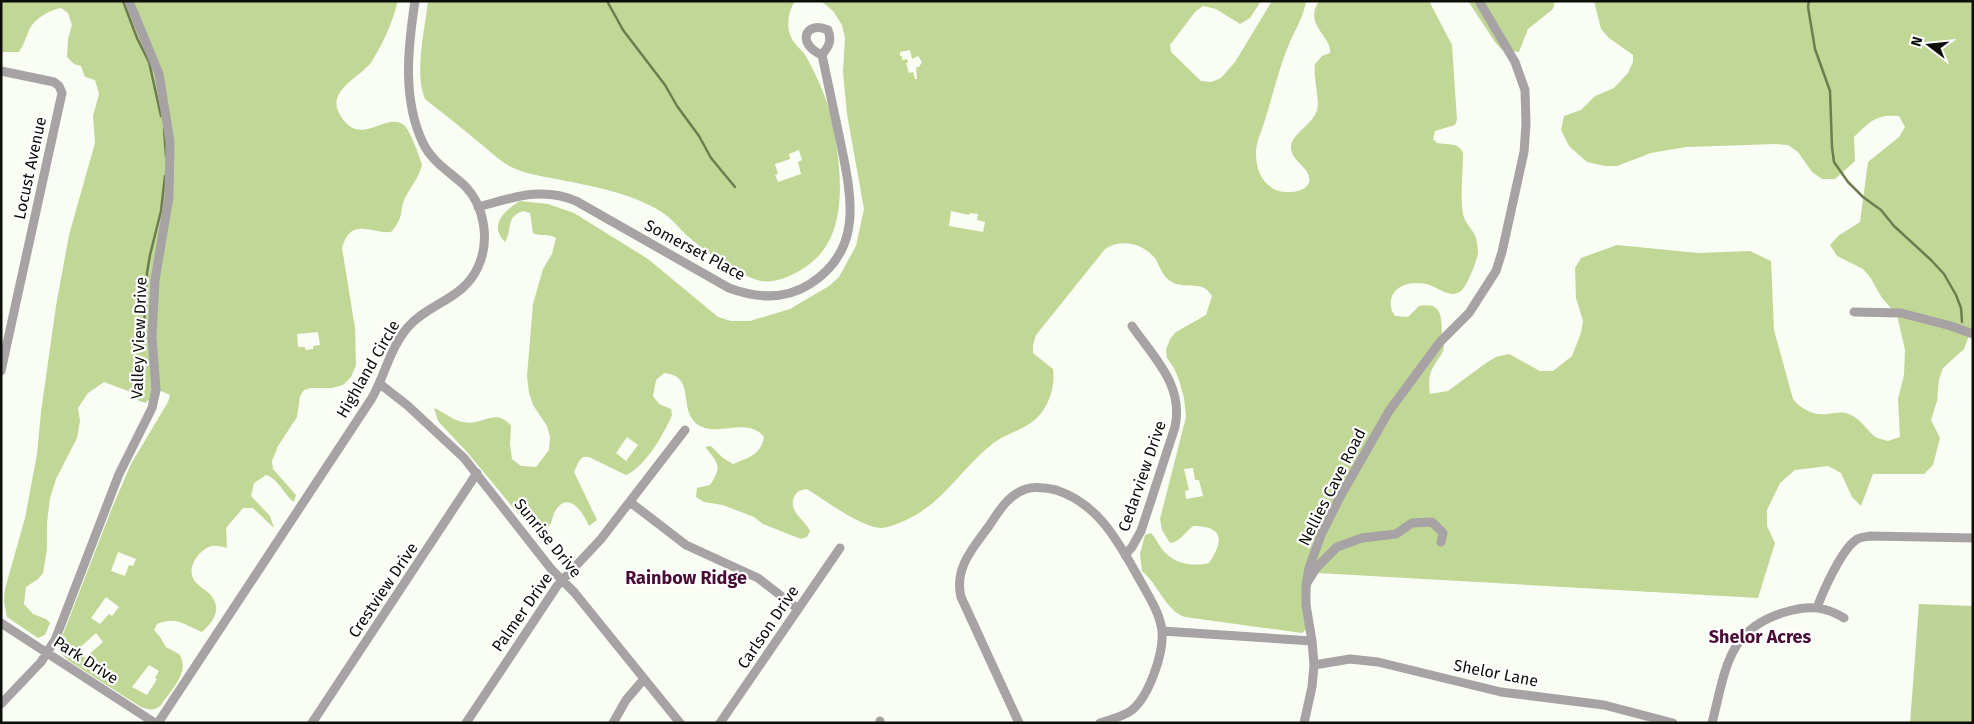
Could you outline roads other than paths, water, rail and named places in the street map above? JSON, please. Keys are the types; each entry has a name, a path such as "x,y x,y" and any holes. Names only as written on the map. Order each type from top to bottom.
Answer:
{"street":[{"name":"Valley View Drive","path":"1,704 40,662 59,630 119,474 152,408 156,390 152,337 155,280 169,197 170,142 159,74 129,1"},
{"name":"Highland Circle","path":"156,723 380,384 392,351 409,326 421,315 457,294 475,273 482,258 484,226 478,207 464,186 434,159 423,143 419,132 408,73 409,44 415,1"},
{"name":"Nellies Cave Road","path":"1304,723 1312,687 1314,665 1306,605 1306,585 1309,568 1321,535 1340,497 1389,411 1440,342 1468,313 1496,271 1502,252 1524,152 1526,124 1525,90 1515,62 1479,1"},
{"name":"Somerset Place","path":"478,207 526,194 541,193 563,196 741,293 775,296 798,290 818,279 831,266 845,242 851,220 848,180 822,54"},
{"name":"Locust Avenue","path":"1,71 54,82 60,88 61,97 1,371"},
{"path":"1854,312 1901,313 1951,326 1973,334"},
{"name":"Cedarview Drive","path":"1125,555 1141,531 1175,427 1178,410 1176,396 1169,380 1132,326"},
{"name":"Sunrise Drive","path":"380,384 456,450 477,473 552,570 574,592 680,723"},
{"name":"Palmer Drive","path":"466,723 547,600 630,502 685,430"},
{"name":"Crestview Drive","path":"312,723 477,473"},
{"path":"1019,723 961,597 959,580 965,561 1005,504 1015,494 1034,488 1050,489 1064,493 1083,503 1110,529 1156,611 1162,631 1160,656 1147,690 1140,701 1126,714 1100,723"},
{"path":"630,502 686,545 758,578 798,609"},
{"path":"1306,585 1317,567 1337,547 1362,538 1396,534 1412,523 1432,522 1443,532 1441,542"},
{"path":"1817,608 1822,594 1843,554 1856,539 1871,536 1973,538"},
{"name":"Carlson Drive","path":"720,723 840,548"},
{"path":"1712,723 1728,663 1742,638 1756,625 1770,616 1793,610 1817,608 1830,610 1844,618"},
{"name":"Park Drive","path":"1,623 156,723"},
{"path":"1162,631 1312,641"},
{"name":"Shelor Lane","path":"1314,665 1350,659 1378,662 1500,692 1604,705 1673,723"},
{"path":"613,723 626,700 644,679"}],"waterway":[{"path":"123,1 137,38 149,62 161,116"},
{"path":"607,1 623,30 665,85 677,106 699,136 711,158 735,187"},
{"path":"1809,1 1808,7 1815,49 1830,91 1834,162 1848,182 1863,197 1881,210 1894,226 1944,274 1961,308 1962,322"},
{"path":"164,129 166,156"},
{"path":"143,347 147,273 161,211 165,176"}],"district":[{"name":"Rainbow Ridge","path":"686,578"},
{"name":"Shelor Acres","path":"1760,637"}]}
